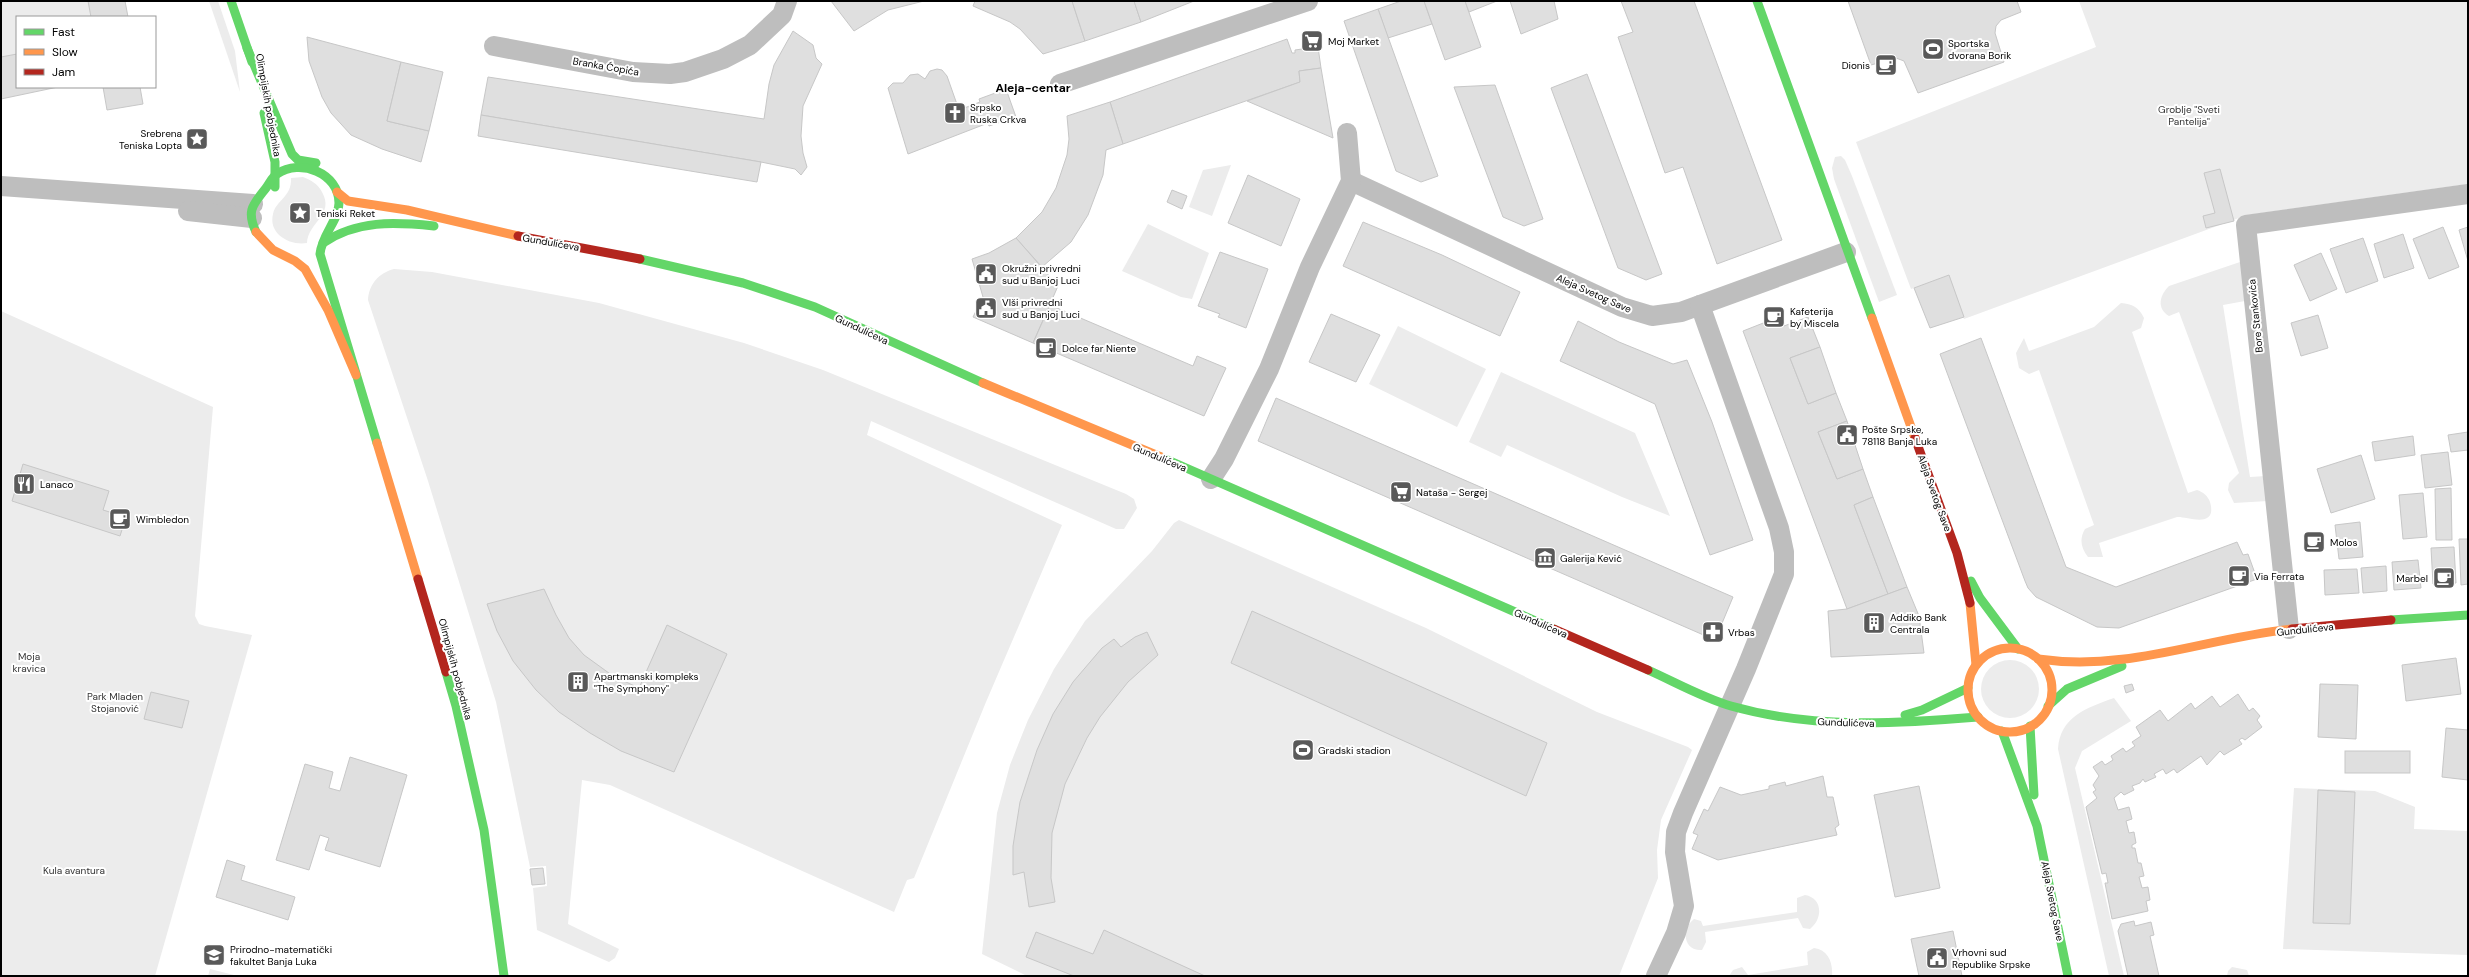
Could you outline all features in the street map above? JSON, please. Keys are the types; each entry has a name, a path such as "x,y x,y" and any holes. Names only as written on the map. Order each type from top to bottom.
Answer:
{"street":[{"name":"Olimpijskih pobjednika","path":"231,1 247,48 268,127 272,177"},
{"name":"Branka Ćopića","path":"494,46 633,72 670,74 685,72 724,59 750,45 782,15 787,1"},
{"path":"1060,84 1308,1"},
{"name":"Aleja Svetog Save","path":"1757,1 1846,252 1957,553 1970,602 1976,665"},
{"name":"Olimpijskih pobjednika","path":"247,48 255,92"},
{"name":"Olimpijskih pobjednika","path":"247,48 297,164 272,177"},
{"name":"Olimpijskih pobjednika","path":"258,104 274,190 261,207 260,214 262,225 268,238"},
{"path":"1211,479 1224,459 1269,369 1310,267 1351,181 1347,133"},
{"path":"297,164 314,162 328,170 340,181 339,208 322,248"},
{"path":"272,177 252,211 259,237 266,245 280,254 295,254"},
{"name":"Aleja Svetog Save","path":"1351,181 1622,307 1658,316 1700,305 1846,252"},
{"path":"1,186 252,211"},
{"path":"322,248 337,234 348,211 348,201 340,191"},
{"name":"Gundulićeva","path":"340,191 420,208 496,232"},
{"name":"Bore Stankovića","path":"2289,629 2246,226 2468,194"},
{"path":"1,198 196,211 252,211"},
{"name":"Gundulićeva","path":"348,201 407,210 496,232 670,265 743,283 808,305 941,365 1211,479 1730,706 1765,715 1823,722 1881,723 1978,717"},
{"path":"252,211 268,238 279,247 295,254"},
{"name":"Gundulićeva","path":"337,234 358,225 367,224 428,225 496,232"},
{"name":"Gundulićeva","path":"322,248 354,232 363,230 496,232"},
{"name":"Olimpijskih pobjednika","path":"322,248 356,375 456,706 484,830 504,976"},
{"name":"Olimpijskih pobjednika","path":"295,254 314,284 356,375"},
{"path":"1656,976 1678,928 1684,906 1676,866 1676,832 1730,706 1773,596 1784,574 1785,563 1780,528 1700,305"},
{"name":"Aleja Svetog Save","path":"1957,553 1980,598 2018,649"},
{"name":"Gundulićeva","path":"2038,659 2060,664 2144,658 2289,629 2468,615"},
{"path":"2007,648 2018,649 2038,659 2050,678 2051,693 2048,706 2038,721 2018,731 2002,731 1993,728 1978,717 1970,703 1968,688 1970,676 1976,665 1994,651 2007,648"},
{"name":"Gundulićeva","path":"2048,706 2067,689 2144,658"},
{"name":"Gundulićeva","path":"1881,723 1922,710 1968,688"},
{"name":"Aleja Svetog Save","path":"2030,726 2037,826 2068,976"},
{"name":"Aleja Svetog Save","path":"2002,731 2037,826"}],"green space":[{"path":"1,1 88,1 91,16 16,16 16,54 1,57"},
{"path":"209,1 218,1 235,51 240,92"},
{"name":"Groblje \"Sveti Pantelija\"","path":"2079,1 2468,1 2468,184 2247,215 1964,319 1948,276 1911,289 1856,142 2096,47"},
{"path":"1841,156 1845,160 1852,176 1897,295 1879,302 1834,179 1832,168 1835,157"},
{"path":"1231,165 1212,216 1189,207 1203,170"},
{"path":"303,177 309,179 320,189 325,200 325,207 323,213 308,236 307,243 294,243 277,233 272,221 277,205 289,190 291,178"},
{"path":"1148,224 1209,253 1192,299 1181,297 1122,271"},
{"path":"2243,261 2245,301 2223,305 2250,477 2266,476 2268,501 2234,503 2228,490 2229,483 2239,473 2179,312 2169,316 2162,309 2161,301 2163,293 2169,286"},
{"path":"394,269 432,272 599,303 744,343 823,370 1126,494 1134,499 1137,508 1124,529 1116,529 871,421 867,435 1062,525 986,702 914,878 907,880 894,912 610,785 582,780 568,924 619,949 615,958 609,962 537,930 533,888 547,886 546,866 530,867 496,702 428,481 368,300 370,289 379,276"},
{"path":"2121,303 2129,304 2135,307 2140,311 2144,318 2141,328 2132,332 2188,493 2197,490 2207,496 2210,502 2211,511 2209,516 2205,519 2200,520 2177,517 2099,543 2103,557 2088,557 2082,547 2081,540 2085,529 2094,525 2039,370 2029,374 2019,368 2016,353 2024,338 2029,351 2094,327"},
{"name":"Park Mladen Stojanović","path":"1,311 213,407 195,616 199,624 205,626 252,635 155,976 1,976"},
{"path":"1398,326 1486,369 1457,427 1369,384"},
{"path":"1501,372 1635,433 1670,516 1622,497 1507,445 1501,457 1469,442"},
{"name":"Gradski stadion","path":"1179,520 1426,628 1597,712 1688,747 1692,750 1661,820 1657,850 1658,878 1619,976 1027,976 982,954 997,813 1010,765 1028,720 1054,669 1085,621 1152,551 1174,523"},
{"path":"2004,660 2016,660 2031,668 2039,683 2039,695 2031,710 2016,718 2004,718 1989,710 1981,695 1981,683 1989,668"},
{"path":"2114,698 2131,721 2082,751 2075,768 2124,976 2109,976 2058,749 2060,738 2069,721 2085,710"},
{"path":"2294,788 2375,791 2415,807 2414,829 2468,831 2468,955 2283,949"},
{"path":"1805,895 1815,900 1819,909 1817,920 1810,929 1803,928 1798,918 1705,932 1706,942 1702,950 1691,947 1686,939 1687,928 1694,919 1701,921 1703,926 1797,912 1797,898"},
{"path":"1814,948 1823,951 1829,958 1832,966 1832,976 1729,976 1733,970 1742,967 1748,975 1808,965 1807,952"},
{"path":"2232,967 2247,970 2249,976 2227,976 2228,971"},
{"path":"210,969 238,976 208,976"}],"building":[{"path":"88,1 125,1 128,16 91,16"},
{"path":"831,1 924,1 888,10 854,31"},
{"path":"975,1 1072,1 1085,41 1043,54 1020,29 1010,22 973,6"},
{"path":"1072,1 1134,1 1141,22 1085,41"},
{"path":"1134,1 1194,1 1141,22"},
{"path":"1401,1 1424,1 1432,24 1388,38 1378,9"},
{"path":"1424,1 1465,1 1481,47 1445,60"},
{"path":"1465,1 1497,1 1469,12"},
{"path":"1510,1 1554,1 1558,19 1521,34"},
{"path":"1621,1 1694,1 1782,240 1717,264 1683,167 1665,173 1618,37 1633,32"},
{"name":"Sportska dvorana Borik","path":"1848,1 2017,1 2021,12 2001,20 1996,26 1995,33 2004,62 1918,93 1904,61 1896,58 1871,65"},
{"path":"1378,9 1438,176 1421,182 1396,171 1344,21"},
{"path":"793,31 813,45 816,58 822,64 803,106 801,136 803,153 807,167 801,175 795,169 761,162 481,115 488,77 764,119 769,84 774,65"},
{"path":"307,37 401,62 387,121 429,131 421,162 382,149 351,135 331,113 322,97 309,61"},
{"path":"1287,39 1292,53 1295,53 1295,50 1302,49 1305,41 1317,40 1321,68 1299,71 1300,82 1123,144 1110,102"},
{"path":"16,54 16,88 53,88 1,99 1,57"},
{"path":"401,62 443,72 429,131 387,121"},
{"path":"1321,68 1333,138 1247,101 1300,82 1299,71"},
{"name":"Srpsko Ruska Crkva","path":"937,69 942,70 947,76 959,110 980,102 979,99 1006,89 1016,117 989,126 988,123 908,154 888,88 893,83 903,83 910,75 918,74 925,79 930,71"},
{"path":"1587,74 1662,274 1646,280 1618,268 1551,88"},
{"path":"1495,85 1543,219 1524,226 1503,217 1454,87"},
{"path":"103,88 140,88 143,104 107,110"},
{"path":"1110,102 1123,144 1106,150 1103,175 1088,215 1071,242 1042,267 1016,238 1042,212 1056,188 1067,155 1069,139 1067,116"},
{"path":"481,115 761,162 757,182 478,136"},
{"path":"2220,169 2234,221 2206,228 2203,216 2215,213 2204,173"},
{"path":"1248,175 1300,199 1281,246 1228,223"},
{"path":"1172,190 1187,196 1182,209 1167,202"},
{"path":"1363,222 1442,255 1520,292 1500,336 1343,266"},
{"path":"2443,227 2459,267 2429,279 2413,239"},
{"path":"2468,227 2468,261 2459,230"},
{"path":"2403,234 2414,268 2384,278 2374,244"},
{"path":"1016,238 1058,286 1033,343 973,317 983,297 972,259 989,253"},
{"path":"2363,238 2378,281 2346,293 2330,249"},
{"path":"1220,252 1268,269 1246,328 1218,317 1220,314 1198,306"},
{"path":"2321,253 2337,289 2310,301 2294,265"},
{"path":"1949,275 1964,317 1930,328 1914,288"},
{"path":"1050,305 1193,366 1197,356 1226,368 1204,416 1033,343"},
{"path":"1331,314 1380,335 1356,382 1309,362"},
{"path":"2318,315 2328,348 2301,356 2291,323"},
{"path":"1781,316 1784,326 1808,317 1820,347 1790,358 1808,404 1836,393 1847,421 1818,432 1837,479 1863,469 1873,497 1854,505 1888,594 1847,609 1743,331"},
{"path":"1578,321 1619,342 1673,364 1687,360 1712,422 1753,540 1710,555 1655,404 1560,361"},
{"path":"1981,338 2066,567 2116,587 2237,542 2243,555 2248,554 2257,579 2119,628 2097,627 2036,597 2028,588 2025,581 1940,354"},
{"path":"1820,347 1836,393 1808,404 1790,358"},
{"path":"1276,398 1733,597 1715,640 1258,441"},
{"path":"1847,421 1863,469 1837,479 1818,432"},
{"path":"2468,432 2468,450 2451,452 2448,435"},
{"path":"2413,436 2415,455 2375,461 2372,442"},
{"path":"2448,452 2452,485 2425,488 2421,455"},
{"path":"2361,455 2375,499 2331,513 2317,469"},
{"path":"23,464 109,491 103,510 126,517 120,536 12,501"},
{"path":"2451,488 2452,540 2436,540 2435,489"},
{"path":"2423,493 2427,537 2403,539 2399,495"},
{"path":"1873,497 1907,587 1888,594 1854,505"},
{"path":"2360,522 2363,557 2339,559 2335,525"},
{"path":"2459,539 2468,539 2468,584 2461,585"},
{"path":"2454,547 2456,583 2433,584 2431,548"},
{"path":"2418,560 2421,588 2394,590 2392,562"},
{"path":"2386,566 2387,591 2363,593 2361,568"},
{"path":"2357,569 2359,593 2325,595 2324,570"},
{"name":"Addiko Bank Centrala","path":"1907,587 1919,616 1924,653 1831,657 1828,611 1847,609"},
{"name":"Apartmanski kompleks \"The Symphony\"","path":"544,589 569,638 584,655 613,676 639,688 667,625 727,654 674,772 621,751 590,733 559,712 536,690 513,661 497,631 487,604"},
{"path":"1252,611 1547,743 1526,796 1231,663"},
{"path":"1147,632 1158,655 1128,682 1100,717 1087,738 1065,784 1052,833 1051,878 1055,902 1029,907 1024,872 1013,875 1013,846 1020,802 1037,750 1053,714 1073,682 1102,648 1114,639 1121,647 1135,637"},
{"path":"2456,658 2461,694 2406,701 2402,665"},
{"path":"2132,684 2134,690 2126,693 2124,686"},
{"path":"2320,684 2358,685 2356,739 2318,737"},
{"path":"151,692 189,701 182,728 144,719"},
{"path":"2238,694 2249,711 2253,708 2260,716 2257,720 2262,727 2245,740 2242,738 2239,740 2242,744 2224,755 2220,751 2207,765 2201,756 2177,773 2174,769 2166,774 2163,769 2154,774 2156,777 2145,782 2143,779 2140,783 2132,786 2134,790 2124,795 2121,792 2114,798 2118,810 2129,807 2132,819 2126,821 2129,833 2134,832 2136,843 2132,845 2132,848 2135,848 2138,863 2141,863 2144,876 2139,877 2142,888 2148,887 2150,900 2146,901 2148,911 2112,919 2105,883 2108,883 2106,873 2102,874 2086,807 2097,798 2093,792 2096,790 2093,785 2099,776 2093,767 2102,761 2105,765 2113,760 2111,756 2123,748 2126,752 2135,746 2132,742 2141,736 2136,727 2160,710 2168,721 2191,703 2195,709 2212,696 2220,707"},
{"path":"2446,728 2468,730 2468,780 2442,777"},
{"path":"2345,751 2410,751 2410,773 2345,773"},
{"path":"350,757 407,775 380,867 325,850 329,838 320,835 309,870 276,860 305,764 333,772 329,788 340,791"},
{"path":"1823,776 1827,797 1833,797 1839,825 1835,828 1837,835 1718,860 1692,849 1698,835 1693,833 1704,809 1708,811 1720,787 1741,795 1769,789 1769,786 1785,782 1786,786"},
{"path":"1919,786 1940,888 1895,897 1874,795"},
{"path":"2318,790 2355,792 2350,924 2313,923"},
{"path":"227,860 245,866 241,880 295,897 288,920 216,897"},
{"path":"543,868 545,884 532,885 530,869"},
{"path":"2134,921 2135,926 2151,922 2154,935 2150,936 2159,976 2128,976 2118,931 2121,924"},
{"path":"1104,930 1205,976 1074,976 1026,957 1036,932 1093,954"},
{"name":"Vrhovni sud Republike Srpske","path":"1953,931 1962,976 1919,976 1911,939"}],"traffic: fast":[{"path":"231,1 252,62"},
{"path":"1757,1 1872,318"},
{"path":"247,48 292,154 298,160 316,163"},
{"path":"264,113 275,162 275,187"},
{"path":"256,232 251,213 252,208 277,174 286,169 307,168 317,171 333,184 337,192 339,203 338,209 334,221 321,247 320,254 377,443"},
{"path":"323,243 349,230 376,224 434,226"},
{"path":"640,259 743,283 815,307 983,383"},
{"path":"1161,457 1554,629"},
{"path":"1971,581 1980,598 2018,649"},
{"path":"2391,620 2468,615"},
{"path":"2048,706 2067,689 2122,666"},
{"path":"1648,670 1721,703 1761,713 1792,718 1854,723 1885,723 1978,717"},
{"path":"446,672 456,706 484,830 504,976"},
{"path":"1905,715 1922,710 1968,688"},
{"path":"2030,726 2034,795"},
{"path":"2002,731 2037,826 2068,976"}],"traffic: slow":[{"path":"337,192 348,201 407,210 518,236"},
{"path":"256,232 273,250 295,261 305,269 328,310 356,375"},
{"path":"1872,318 1915,438"},
{"path":"983,383 1161,457"},
{"path":"377,443 418,579"},
{"path":"1970,603 1976,665"},
{"path":"2038,659 2071,662 2135,658 2260,633 2292,629"},
{"path":"2010,648 2018,649 2033,655 2045,667 2051,682 2052,690 2051,698 2045,713 2033,725 2018,731 2010,732 2002,731 1987,725 1975,713 1969,698 1968,690 1969,682 1975,667 1987,655 2002,649 2010,648"}],"traffic: jam":[{"path":"518,236 640,259"},
{"path":"1915,438 1957,553 1970,603"},
{"path":"418,579 446,672"},
{"path":"2292,629 2391,620"},
{"path":"1554,629 1648,670"}],"place":[{"name":"Moj Market","path":"1312,41"},
{"name":"Sportska dvorana Borik","path":"1933,49"},
{"name":"Dionis","path":"1886,65"},
{"name":"Srpsko Ruska Crkva","path":"955,113"},
{"name":"Srebrena Teniska Lopta","path":"197,139"},
{"name":"Teniski Reket","path":"300,213"},
{"name":"Okružni privredni sud u Banjoj Luci","path":"986,274"},
{"name":"VIši privredni sud u Banjoj Luci","path":"986,308"},
{"name":"Kafeterija by Miscela","path":"1774,317"},
{"name":"Dolce far Niente","path":"1046,348"},
{"name":"Pošte Srpske, 78118 Banja Luka","path":"1847,435"},
{"name":"Lanaco","path":"24,484"},
{"name":"Nataša - Sergej","path":"1401,492"},
{"name":"Wimbledon","path":"120,519"},
{"name":"Molos","path":"2314,542"},
{"name":"Galerija Kević","path":"1545,558"},
{"name":"Via Ferrata","path":"2239,576"},
{"name":"Marbel","path":"2444,578"},
{"name":"Addiko Bank Centrala","path":"1874,623"},
{"name":"Vrbas","path":"1713,632"},
{"name":"Apartmanski kompleks \"The Symphony\"","path":"578,682"},
{"name":"Gradski stadion","path":"1303,750"},
{"name":"Prirodno-matematički fakultet Banja Luka","path":"214,955"},
{"name":"Vrhovni sud Republike Srpske","path":"1937,958"}],"district":[{"name":"Aleja-centar","path":"1033,88"}],"park label":[{"name":"Moja kravica","path":"29,662"},
{"name":"Kula avantura","path":"74,870"}]}
